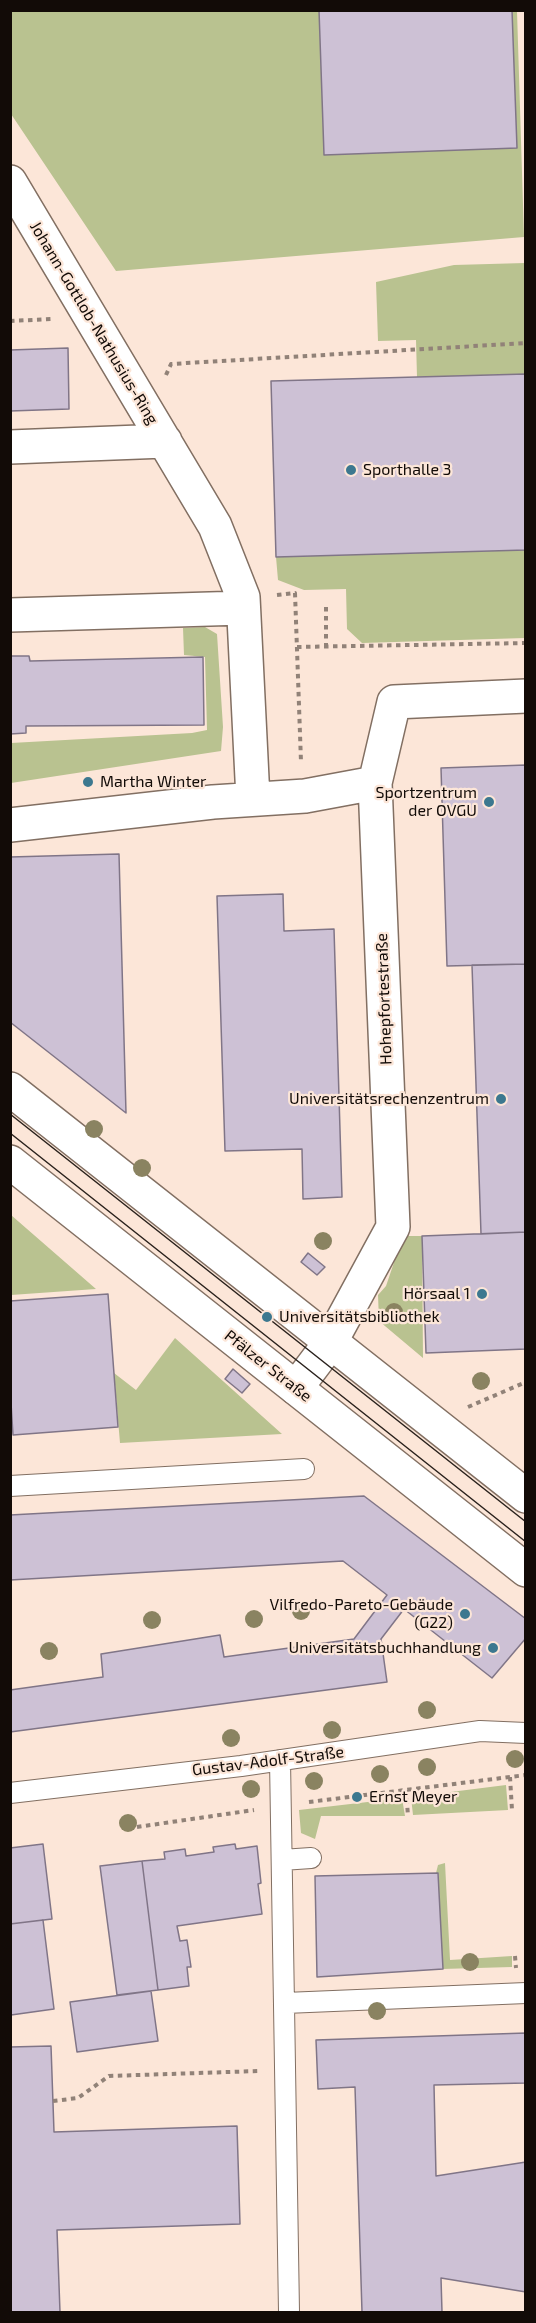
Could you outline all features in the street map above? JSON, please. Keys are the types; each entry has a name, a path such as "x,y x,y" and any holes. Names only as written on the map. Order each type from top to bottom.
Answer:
{"street":[{"name":"Johann-Gottlob-Nathusius-Ring","path":"15,198 157,427 215,526 243,602 253,799"},
{"name":"Johann-Gottlob-Nathusius-Ring","path":"10,447 157,427"},
{"path":"10,615 243,602"},
{"name":"Hohepfortestraße","path":"296,1388 330,1343 393,1227 375,783 394,702 525,696"},
{"path":"10,825 253,799 305,796 375,783"},
{"path":"10,1089 525,1496"},
{"name":"Pfälzer Straße","path":"10,1162 525,1570"}],"lane":[{"path":"10,1486 304,1469"},
{"name":"Gustav-Adolf-Straße","path":"10,1793 280,1760 480,1731 525,1733"},
{"path":"280,1760 289,2313"},
{"path":"282,1860 311,1857"},
{"path":"285,2003 525,1993"}],"path":[{"path":"10,321 63,319"},
{"path":"157,427 171,364 525,343"},
{"path":"243,602 295,593 301,760"},
{"path":"326,607 326,646"},
{"path":"297,647 525,643"},
{"path":"463,1409 525,1382"},
{"path":"137,1827 525,1775"},
{"path":"510,1777 512,1810"},
{"path":"406,1790 408,1816"},
{"path":"53,2102 78,2098 109,2076 285,2070"}],"green space":[{"path":"10,11 517,11 524,237 116,271 11,114"},
{"path":"525,263 525,374 417,377 416,340 378,341 376,282 454,265"},
{"path":"525,550 525,638 362,643 347,629 346,589 304,590 278,580 276,557"},
{"path":"205,627 217,634 223,727 221,751 11,783 11,743 192,733 207,730 205,657 184,655 183,628"},
{"path":"11,1215 96,1289 11,1295"},
{"path":"403,1236 422,1236 423,1358 379,1321 378,1295 386,1286"},
{"path":"175,1338 282,1434 120,1443 114,1373 136,1390"},
{"path":"506,1785 508,1810 413,1815 411,1797"},
{"path":"402,1798 405,1816 321,1816 315,1839 301,1833 299,1810"},
{"path":"445,1863 450,1960 512,1956 512,1967 442,1969 438,1873 436,1873 438,1865"}],"building":[{"path":"319,10 512,10 517,148 324,155"},
{"path":"68,348 69,409 10,411 10,350"},
{"path":"526,374 526,550 276,557 271,381"},
{"path":"10,656 29,656 30,661 203,657 204,725 26,726 26,733 10,734"},
{"path":"526,765 526,964 447,966 441,768"},
{"path":"119,854 126,1113 10,1022 10,857"},
{"path":"283,894 284,931 334,929 342,1197 303,1199 302,1149 225,1151 217,896"},
{"name":"Universitätsrechenzentrum","path":"526,964 526,1232 481,1234 472,965"},
{"name":"Hörsaal 1","path":"526,1232 526,1349 426,1353 422,1236"},
{"path":"308,1253 325,1267 317,1275 301,1262"},
{"path":"108,1294 118,1427 13,1435 10,1387 10,1301"},
{"path":"233,1369 250,1384 242,1393 225,1379"},
{"name":"Vilfredo-Pareto-Gebäude (G22)","path":"364,1496 526,1619 526,1638 492,1678 404,1609 381,1639 387,1682 10,1732 10,1690 103,1677 101,1654 220,1635 224,1657 354,1639 387,1595 343,1561 10,1580 10,1515"},
{"path":"43,1844 52,1919 10,1924 10,1848"},
{"path":"235,1844 236,1849 257,1846 262,1914 177,1926 180,1941 187,1940 191,1967 187,1967 189,1986 158,1990 142,1861 165,1859 164,1852 185,1849 186,1856 214,1852 213,1847"},
{"path":"142,1861 158,1990 117,1995 100,1866"},
{"path":"438,1873 443,1969 317,1977 315,1876"},
{"path":"43,1920 54,2009 11,2015 10,1924"},
{"path":"151,1991 158,2041 77,2052 70,2002"},
{"path":"526,2033 526,2083 434,2085 436,2176 526,2162 526,2292 441,2278 442,2312 362,2312 355,2087 318,2089 316,2040"},
{"path":"51,2046 54,2132 237,2126 240,2224 57,2230 60,2312 11,2312 10,2047"}],"tram line":[{"path":"10,1114 526,1522"},
{"path":"10,1133 526,1542"}],"place":[{"name":"Sporthalle 3","path":"351,470"},
{"name":"Martha Winter","path":"88,782"},
{"name":"Sportzentrum der OVGU","path":"489,802"},
{"name":"Universitätsrechenzentrum","path":"501,1099"},
{"name":"Hörsaal 1","path":"482,1294"},
{"name":"Universitätsbibliothek","path":"267,1317"},
{"name":"Vilfredo-Pareto-Gebäude (G22)","path":"465,1614"},
{"name":"Universitätsbuchhandlung","path":"493,1648"},
{"name":"Ernst Meyer","path":"357,1797"}]}
